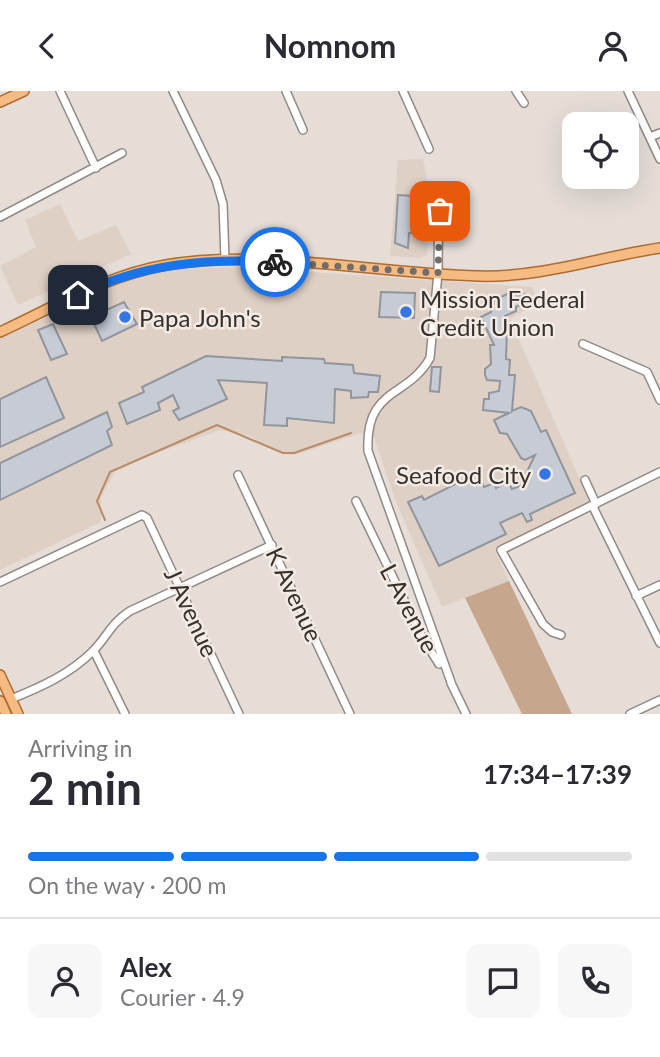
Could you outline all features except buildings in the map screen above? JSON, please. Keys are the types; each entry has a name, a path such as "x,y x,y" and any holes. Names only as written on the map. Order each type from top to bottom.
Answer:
{"main road":[{"path":"0,102 23,91"},
{"path":"0,333 96,286 167,265 225,259 438,273 523,274 660,248"},
{"path":"0,675 18,714"},
{"path":"0,701 6,714"}],"street":[{"path":"60,91 96,168"},
{"path":"173,91 215,180 223,204 225,259"},
{"path":"286,91 303,130"},
{"path":"403,91 429,149"},
{"path":"516,91 524,103"},
{"path":"628,91 660,159"},
{"path":"650,137 660,133"},
{"path":"0,217 122,153"},
{"path":"439,186 438,273 430,358 424,368 377,407 367,432 368,451 452,685"},
{"path":"583,345 647,372 660,400"},
{"path":"561,635 552,632 544,624 501,550 660,472"},
{"name":"K Avenue","path":"238,475 350,714"},
{"path":"585,480 594,506 660,643"},
{"name":"L Avenue","path":"356,501 421,635 452,685 466,714"},
{"name":"J Avenue","path":"0,582 139,516 147,518 239,714"},
{"path":"11,699 56,679 94,651 114,621 272,545"},
{"path":"636,596 660,585"},
{"path":"94,651 125,714"},
{"path":"630,714 660,700"}],"shaded area":[{"path":"423,159 432,203 427,255 420,258 390,256 398,160"},
{"path":"60,204 78,241 116,225 131,254 18,305 0,266 36,247 25,220"},
{"path":"236,267 532,287 539,302 510,319 590,503 495,550 509,581 442,607 398,507 372,433 358,434 295,455 284,454 249,436 221,430 118,467 101,497 101,522 0,570 0,336 120,281 169,269"},
{"path":"509,581 572,714 522,714 465,598"}],"waterway":[{"path":"105,520 97,501 110,472 217,425 283,453 294,453 351,433"}],"way so far":[{"path":"275,262 438,273 440,211"}],"place":[{"name":"Mission Federal Credit Union","path":"406,312"},
{"name":"Papa John's","path":"125,317"},
{"name":"Seafood City","path":"545,474"}],"route":[{"path":"78,295 96,286 167,265 225,259 275,262"}]}
